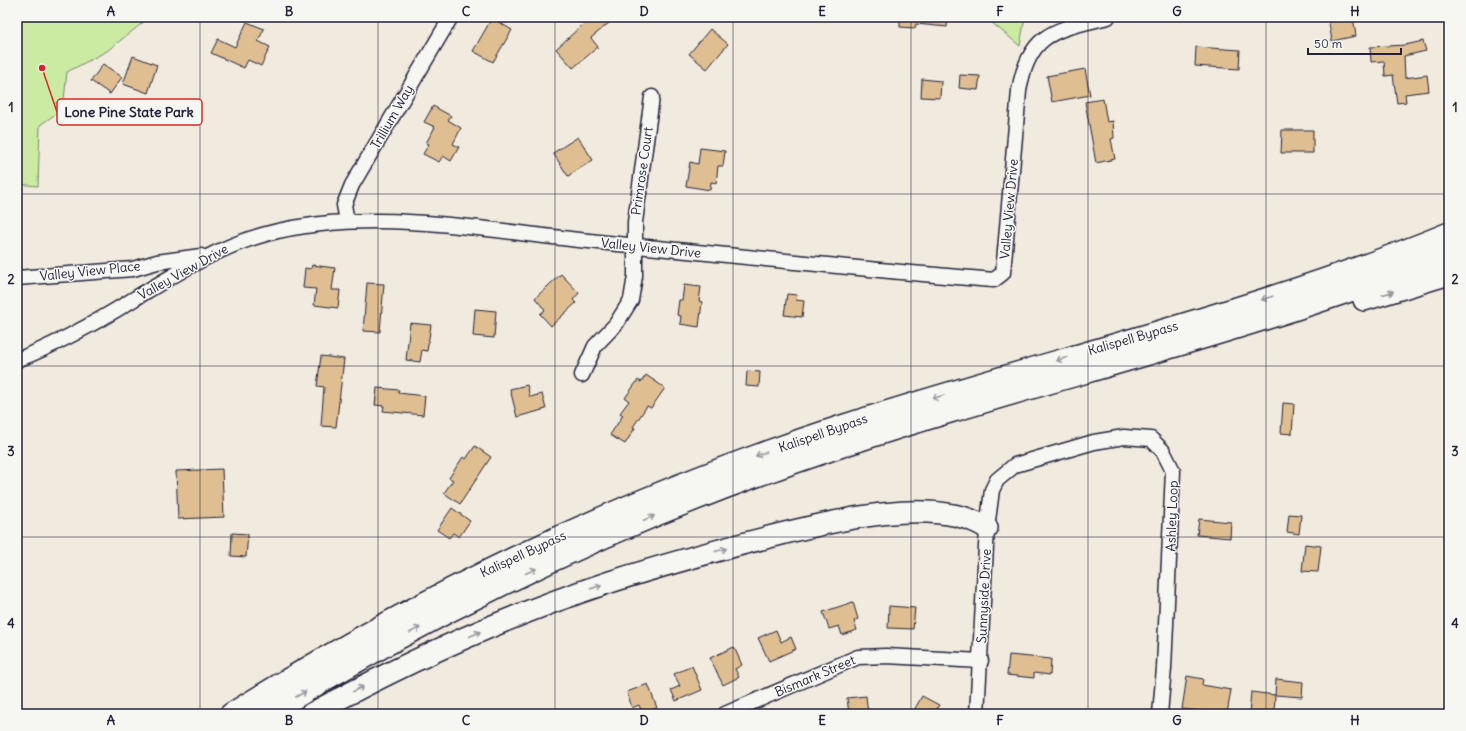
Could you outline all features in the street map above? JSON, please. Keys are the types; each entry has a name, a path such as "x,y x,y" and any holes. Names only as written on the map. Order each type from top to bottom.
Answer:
{"highway":[{"path":"1296,289 1449,220"},
{"name":"Kalispell Bypass","path":"231,714 351,642 431,599 573,531 672,488 781,447 845,425 1296,289 1391,256 1449,233"},
{"name":"Kalispell Bypass","path":"268,714 377,650 472,600 574,551 686,504 771,471 872,436 1227,331 1342,294 1449,254"},
{"path":"1227,331 1337,307 1449,274"},
{"path":"311,714 397,670 481,632 580,593 692,558 815,526 875,515 915,513 955,516 971,520 987,528"}],"street":[{"name":"Trillium Way","path":"347,221 344,205 352,185 451,17"},
{"name":"Valley View Drive","path":"17,360 75,333 209,255 234,244 267,234 347,221 376,220 418,222 834,267 994,280 1003,273 1018,91 1024,66 1036,46 1054,32 1108,17"},
{"name":"Primrose Court","path":"582,375 595,346 616,324 631,300 635,276 635,222 652,97"},
{"name":"Valley View Place","path":"17,278 133,269 157,262 209,255"},
{"name":"Ashley Loop","path":"997,480 1015,465 1094,442 1124,437 1151,439 1163,451 1173,471 1173,492 1164,668 1160,714"},
{"name":"Sunnyside Drive","path":"976,714 981,661 987,528 992,490 997,480"},
{"name":"Bismark Street","path":"725,714 858,657 886,656 981,661"}],"green space":[{"path":"17,17 150,17 107,51 67,72 63,109 40,125 38,186 17,184"},
{"path":"985,17 1025,17 1020,46"}],"building":[{"path":"591,17 616,17 591,38 598,47 573,68 556,49"},
{"path":"900,17 948,17 947,27 916,24 915,28 900,27"},
{"path":"1328,17 1353,17 1356,36 1332,41"},
{"path":"492,18 512,30 493,62 473,51"},
{"path":"247,22 264,29 258,41 270,47 261,66 248,60 244,68 211,53 218,39 235,47"},
{"path":"710,29 728,44 707,69 689,54"},
{"path":"1423,41 1426,51 1404,56 1405,78 1427,75 1429,91 1405,94 1406,102 1397,103 1393,75 1385,76 1384,61 1371,62 1370,47 1405,45"},
{"path":"1196,47 1240,50 1239,69 1195,66"},
{"path":"133,56 157,65 148,93 123,84"},
{"path":"103,64 122,77 110,94 91,81"},
{"path":"1085,69 1090,95 1052,102 1047,76"},
{"path":"960,75 980,76 978,90 959,88"},
{"path":"922,79 941,81 940,98 921,97"},
{"path":"1103,99 1107,122 1113,121 1114,138 1111,139 1115,159 1096,163 1085,102"},
{"path":"433,106 451,116 448,120 461,128 453,144 459,147 451,161 443,156 439,162 423,154 429,144 426,143 435,127 424,122"},
{"path":"1282,130 1313,130 1313,153 1281,153"},
{"path":"578,137 593,160 568,176 553,153"},
{"path":"700,148 725,151 723,166 718,166 716,183 711,182 710,190 686,186 690,162 698,164"},
{"path":"312,265 335,268 332,290 340,290 338,308 314,305 316,289 303,288 305,268 311,269"},
{"path":"561,274 579,293 573,300 576,303 551,326 540,314 545,310 535,298"},
{"path":"367,283 384,284 380,332 363,331"},
{"path":"684,285 701,287 699,301 702,302 699,327 680,324 681,316 677,315 679,300 682,300"},
{"path":"787,294 797,295 796,300 804,301 802,317 784,315"},
{"path":"475,309 496,311 494,338 473,336"},
{"path":"410,323 431,325 427,351 422,350 420,362 406,360"},
{"path":"321,356 344,359 336,427 321,426 324,387 317,386"},
{"path":"747,371 760,372 759,387 746,386"},
{"path":"646,375 665,388 651,408 647,406 633,427 635,428 625,444 610,435 623,415 620,413 629,401 625,398 638,380 641,382"},
{"path":"527,385 530,397 542,394 546,409 517,417 510,389"},
{"path":"377,388 399,390 398,393 425,396 423,415 383,411 384,406 375,405"},
{"path":"1283,403 1294,404 1292,434 1281,433"},
{"path":"475,446 491,457 460,504 444,493 453,480 449,478 463,457 466,459"},
{"path":"222,469 224,517 178,519 176,471"},
{"path":"452,508 470,521 459,537 453,533 449,538 437,530"},
{"path":"1289,514 1301,515 1299,534 1287,532"},
{"path":"1199,519 1231,522 1230,538 1197,535"},
{"path":"232,533 248,534 246,557 231,556"},
{"path":"1305,544 1321,546 1318,572 1302,571"},
{"path":"853,602 858,619 854,621 857,630 842,635 839,626 829,629 823,612"},
{"path":"889,606 915,608 913,629 888,628"},
{"path":"776,630 781,642 791,637 796,649 769,661 758,638"},
{"path":"734,647 742,665 735,669 739,677 723,685 710,658"},
{"path":"1009,655 1051,659 1050,675 1034,673 1034,678 1007,675"},
{"path":"692,666 702,690 676,701 671,690 680,686 674,674"},
{"path":"1187,676 1203,679 1202,685 1231,690 1227,714 1182,709"},
{"path":"1276,679 1303,682 1302,697 1275,695"},
{"path":"648,684 657,708 646,712 644,709 641,710 639,705 632,708 627,692"},
{"path":"1251,692 1275,695 1274,714 1249,714"},
{"path":"866,696 868,714 849,714 847,698"},
{"path":"922,696 939,705 934,714 912,714"}],"place":[{"name":"Lone Pine State Park","path":"42,68"}]}
